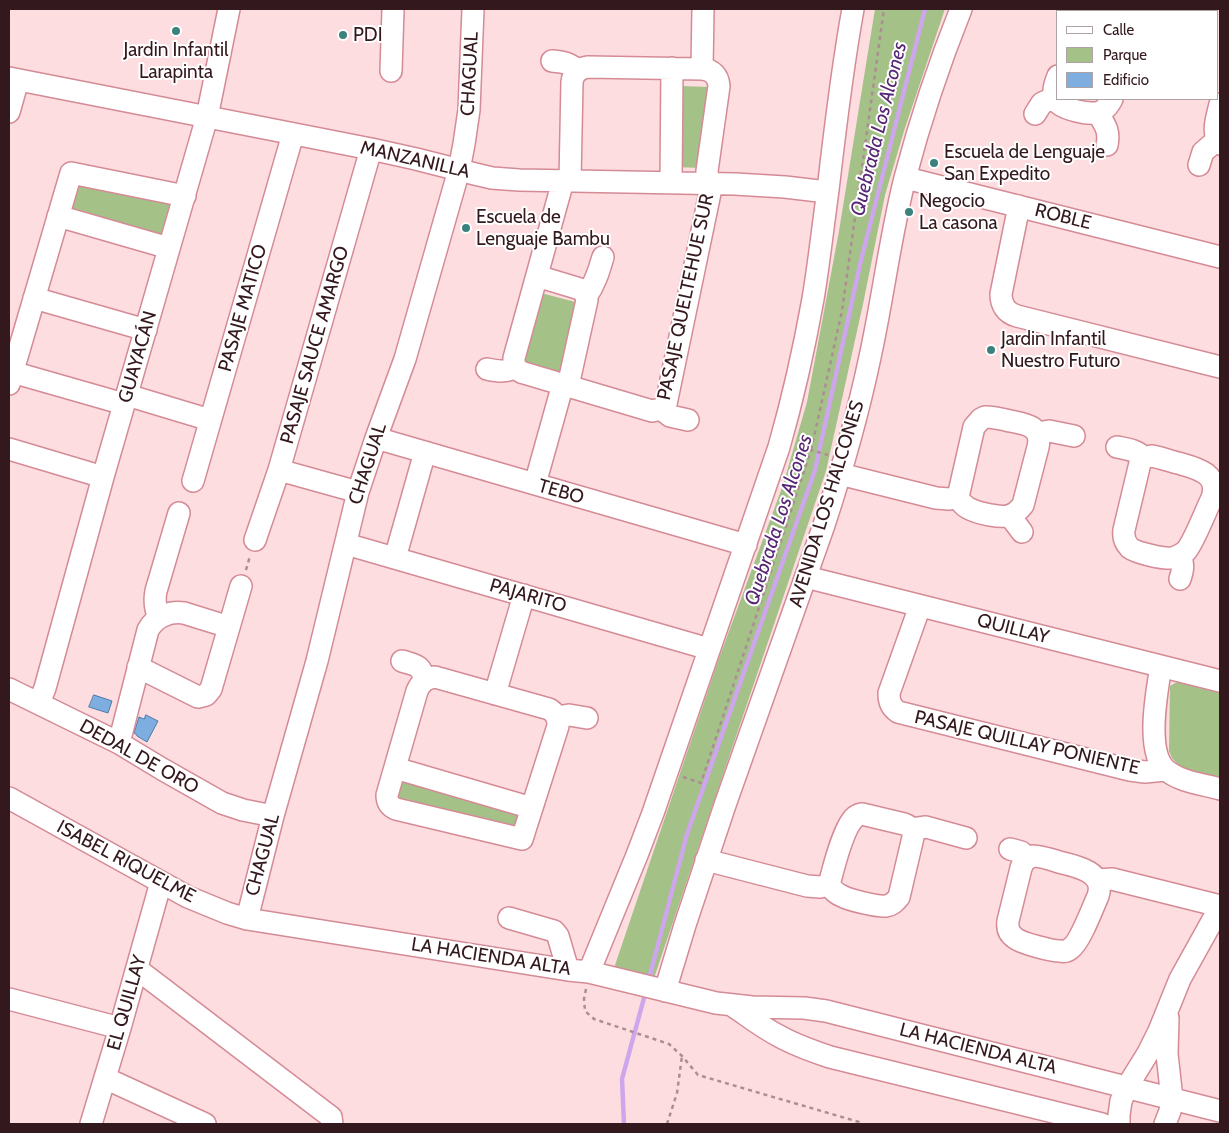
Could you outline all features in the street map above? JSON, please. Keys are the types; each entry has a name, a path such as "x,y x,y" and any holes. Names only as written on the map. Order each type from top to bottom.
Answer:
{"street":[{"name":"GUAYACÁN","path":"39,703 45,688 103,477 207,117 229,9"},
{"path":"391,71 393,9"},
{"name":"CHAGUAL","path":"247,918 273,816 317,661 358,492 407,350 459,170 469,110 472,9"},
{"path":"688,420 670,416 660,409 652,411 521,372 514,363 514,358 536,276 567,181 573,78 584,67 702,69 703,9"},
{"path":"589,972 637,855 667,772 779,447 798,380 813,298 853,9"},
{"name":"AVENIDA LOS HALCONES","path":"665,991 706,860 824,525 842,467 870,356 894,227 906,178 938,71 961,9"},
{"path":"552,61 567,63 577,72"},
{"path":"671,183 672,68"},
{"name":"PASAJE QUELTEHUE SUR","path":"660,409 664,407 668,400 710,193 707,171 719,86 718,78 712,71 702,69"},
{"name":"MANZANILLA","path":"13,79 371,149 506,180 709,183 760,185 827,192"},
{"path":"9,112 13,79"},
{"path":"1056,84 1054,98 1057,103 1066,108 1088,113 1105,106 1108,131 1107,145"},
{"path":"1035,114 1042,102 1054,98"},
{"path":"1199,165 1203,152 1219,142 1215,129 1220,104"},
{"name":"PASAJE MATICO","path":"193,481 293,134"},
{"name":"PASAJE SAUCE AMARGO","path":"255,540 279,470 371,149"},
{"path":"185,196 71,173 10,378 126,400 210,420"},
{"name":"ROBLE","path":"906,178 1220,257"},
{"path":"1019,206 1001,294 1002,304 1012,315 1220,367"},
{"path":"58,216 169,248"},
{"path":"586,297 592,289 603,257"},
{"path":"535,484 561,391 570,377 586,304 586,297 583,291 577,287 536,276"},
{"path":"34,298 146,330"},
{"path":"487,369 501,372 516,367"},
{"path":"995,417 1026,424 1031,426 1037,434 1039,442 1016,524 999,516 968,508 964,505 958,497 974,427 981,420 995,417"},
{"path":"1037,434 1049,431 1074,436"},
{"name":"TEBO","path":"376,438 746,545"},
{"path":"1117,447 1139,453 1144,458"},
{"path":"9,449 103,477"},
{"path":"395,558 425,452"},
{"path":"1154,456 1194,468 1216,479 1212,498 1191,543 1180,555 1168,558 1139,552 1130,548 1124,540 1124,530 1139,466 1144,458 1154,456"},
{"path":"842,467 936,498 949,499 958,497"},
{"path":"279,470 358,492"},
{"path":"159,618 155,607 156,591 179,513"},
{"name":"PAJARITO","path":"346,544 710,649"},
{"path":"1180,555 1183,562 1180,579"},
{"name":"QUILLAY","path":"806,577 1220,681"},
{"path":"138,667 198,697 206,695 210,689 241,586"},
{"path":"495,694 524,595"},
{"name":"PASAJE QUILLAY PONIENTE","path":"920,606 889,693 890,702 895,710 903,714 1130,770 1145,772 1165,770"},
{"path":"118,743 148,630 152,623 169,613 176,612 229,627"},
{"path":"402,661 419,667 425,680"},
{"path":"1161,666 1154,742 1157,756 1165,770 1184,780 1220,789"},
{"path":"430,678 440,678 495,694 552,711 557,718 558,726 522,839 392,807 389,804 387,795 417,690 421,683 430,678"},
{"name":"DEDAL DE ORO","path":"9,689 118,743 222,803 243,810 273,816"},
{"path":"557,718 569,715 588,718"},
{"path":"395,768 532,808"},
{"name":"ISABEL RIQUELME","path":"9,798 161,882 212,907 247,918"},
{"path":"829,885 842,840 852,820 858,815 866,814 904,824 912,829 926,827 966,838"},
{"path":"829,885 836,893 845,898 878,906 892,904 899,897 914,833 912,829"},
{"path":"1097,880 1100,888 1098,896 1073,948 1061,951 1021,942 1010,934 1008,921 1024,861 1019,853 1077,866 1089,872 1097,880 1112,879 1220,906 1180,979 1148,1053 1127,1087 1118,1114 1119,1124"},
{"path":"706,860 807,886 820,887 829,885"},
{"name":"EL QUILLAY","path":"91,1124 161,882"},
{"name":"LA HACIENDA ALTA","path":"247,918 589,972 700,1000 732,1006 788,1007 826,1011 1220,1111"},
{"path":"508,918 554,930 558,936 568,970"},
{"path":"137,969 331,1117 332,1124"},
{"path":"9,999 120,1028"},
{"name":"LA HACIENDA ALTA","path":"732,1006 773,1033 810,1051 1102,1124"},
{"path":"1165,1124 1170,1112 1172,1098 1168,1054 1169,1008"},
{"path":"105,1078 205,1124"}],"path":[{"path":"667,772 701,783 811,450 842,311 884,9"},
{"path":"811,450 842,467"},
{"path":"241,586 255,540"},
{"path":"589,972 584,999 585,1011 594,1019 669,1044 698,1075 860,1123"},
{"path":"667,1124 677,1093 682,1056"}],"green space":[{"path":"875,9 945,9 904,131 885,195 826,471 652,984 613,971 718,661 783,485 807,402 839,231"},
{"path":"680,86 710,87 702,168 674,167"},
{"path":"75,180 171,200 159,242 66,213"},
{"path":"541,293 583,304 561,379 520,368"},
{"path":"1177,682 1220,693 1220,779 1181,768 1172,758 1169,751 1170,686"},
{"path":"399,775 525,809 518,835 392,801"}],"building":[{"path":"94,695 112,701 108,713 89,707"},
{"path":"146,715 158,721 147,742 134,733 139,717 144,719"}],"waterway":[{"name":"Quebrada Los Alcones","path":"650,975 687,834 815,470 861,260 925,9"},
{"name":"Quebrada Los Alcones","path":"624,1124 622,1079 644,998"}],"place":[{"name":"Jardin Infantil Larapinta","path":"176,31"},
{"name":"PDI","path":"343,35"},
{"name":"Escuela de Lenguaje San Expedito","path":"934,163"},
{"name":"Negocio La casona","path":"909,212"},
{"name":"Escuela de Lenguaje Bambu","path":"466,228"},
{"name":"Jardin Infantil Nuestro Futuro","path":"991,350"}]}
